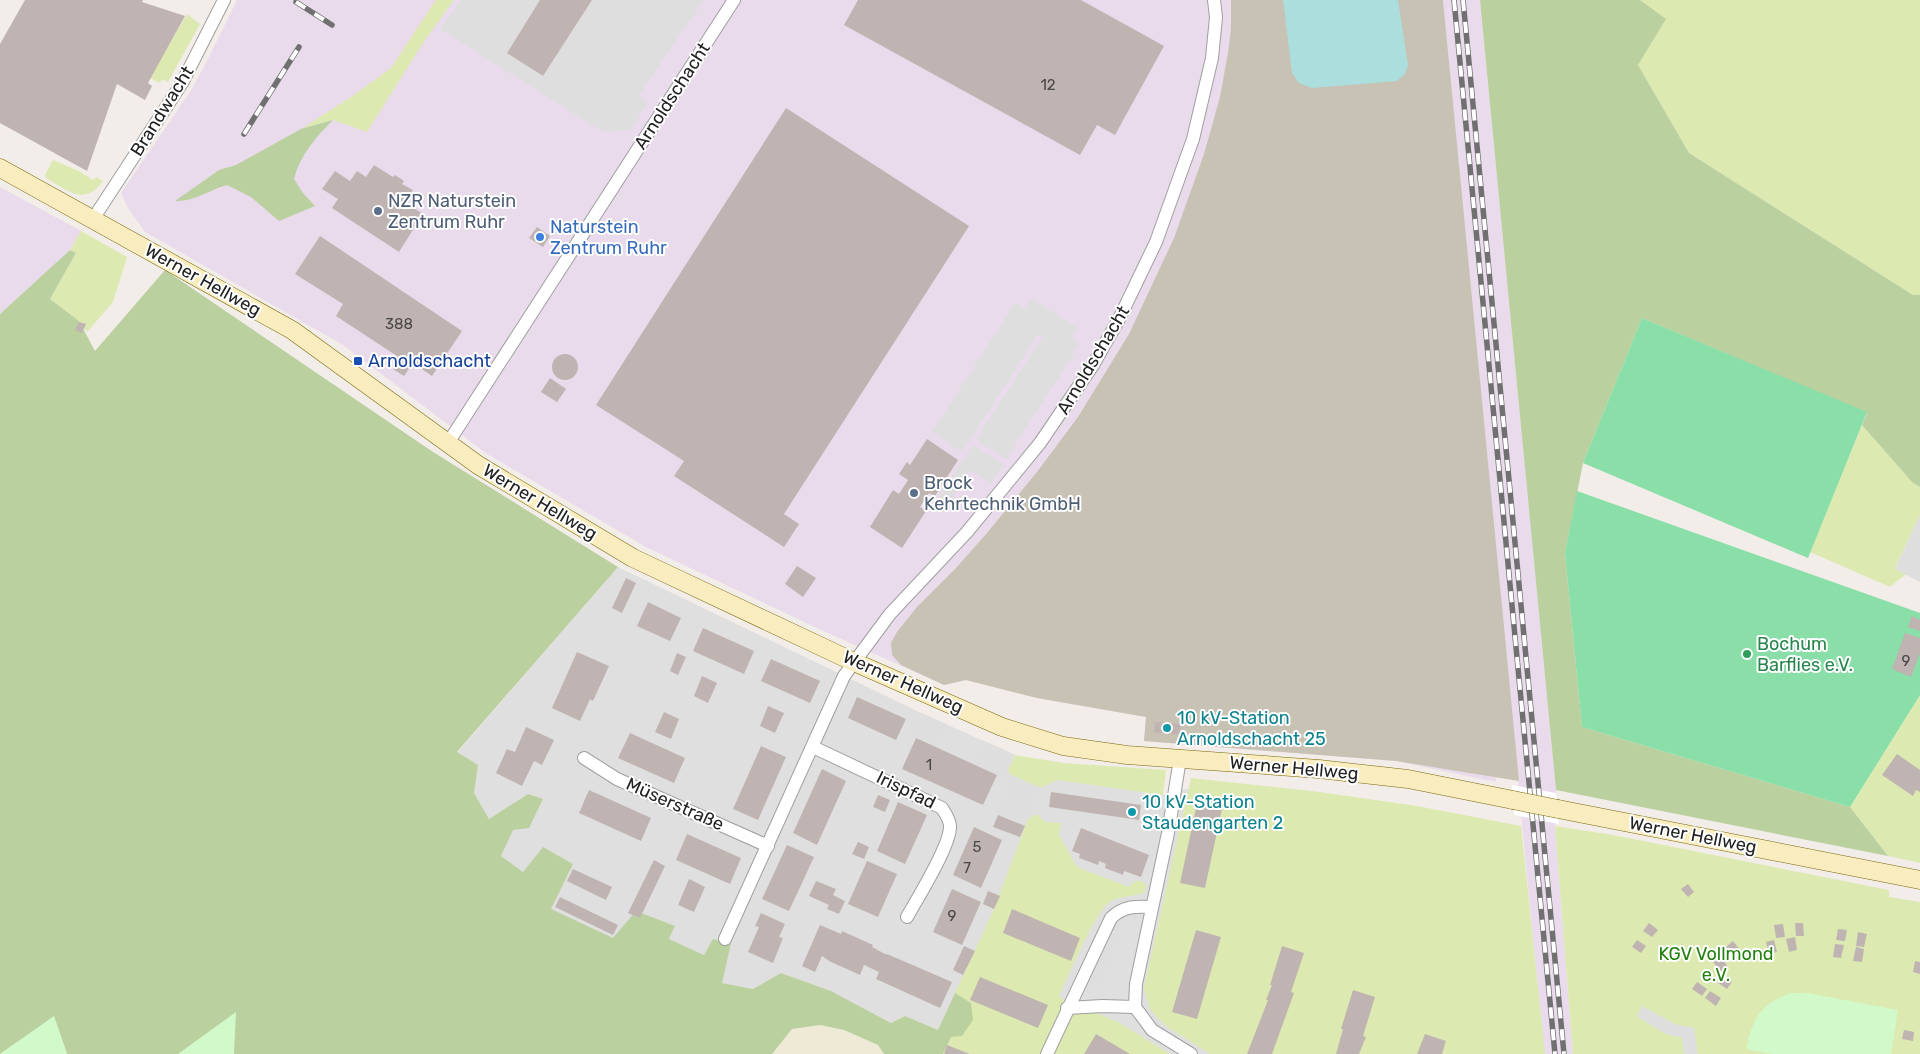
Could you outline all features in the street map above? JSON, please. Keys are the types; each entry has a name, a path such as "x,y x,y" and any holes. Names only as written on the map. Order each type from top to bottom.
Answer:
{"main road":[{"name":"Werner Hellweg","path":"0,168 292,330 478,465 633,558 854,662 1002,726 1063,746 1127,755 1319,769 1408,779 1920,880"}],"street":[{"name":"Brandwacht","path":"93,219 182,83 224,0"},
{"name":"Arnoldschacht","path":"448,443 734,0"},
{"name":"Arnoldschacht","path":"854,662 890,614 970,528 1040,443 1089,372 1116,325 1156,242 1193,138 1212,58 1216,17 1214,0"},
{"path":"726,939 844,676 854,662"},
{"name":"Irispfad","path":"813,747 942,808 950,824 950,836 907,918"},
{"name":"Müserstraße","path":"584,758 617,779 768,846"},
{"path":"1180,759 1168,833 1136,984 1135,1007 1152,1030 1192,1054"},
{"path":"1046,1054 1111,918 1118,911 1133,906 1152,907"},
{"path":"1067,1008 1135,1007"}],"shaded area":[{"path":"237,0 1426,0 1431,30 1496,782 1396,761 1144,741 1146,717 1037,698 966,680 944,685 819,629 646,547 487,454 343,345 145,232 128,208 121,193 192,89"},
{"path":"461,0 540,0 507,53 543,76 592,0 704,0 639,95 648,101 632,129 603,132 440,29"},
{"path":"1231,0 1443,0 1519,781 1396,761 1144,741 1146,717 1037,698 966,680 944,685 901,665 892,655 891,643 897,632 917,607 956,568 987,533 1037,472 1078,417 1129,334 1174,238 1204,154 1220,97 1228,53 1231,29"},
{"path":"1443,0 1480,0 1556,790 1555,826 1573,1054 1544,1054"},
{"path":"0,187 81,231 70,250 0,314"},
{"path":"1031,298 1077,328 1071,338 1080,344 1006,459 976,440 1043,336 1039,333 962,452 932,432 1015,303 1024,309"},
{"path":"973,445 1003,464 991,483 970,470 942,513 933,506"},
{"path":"1920,515 1920,582 1895,569"},
{"path":"618,567 919,712 1015,755 1008,770 1057,780 1163,795 1190,788 1477,1054 943,1054 951,1037 955,994 938,1030 905,1016 891,1023 831,991 781,973 753,989 722,983 704,955 669,939 675,926 613,939 550,909 573,864 523,872 501,856 528,794 489,819 474,793 478,765 457,753"},
{"path":"919,712 946,724 936,747 909,735"},
{"path":"985,741 1015,755 1004,778 974,765"},
{"path":"1011,775 1041,788 1025,826 995,814"},
{"path":"1117,923 1125,930 1098,990 1087,985"},
{"path":"1642,1006 1675,1024 1694,1028 1698,1054 1684,1054 1682,1038 1666,1034 1637,1017"},
{"path":"820,1025 843,1030 878,1045 884,1054 772,1054 792,1029"}],"green space":[{"path":"436,0 454,0 425,40 367,132 333,120 301,129 351,97 391,68"},
{"path":"1480,0 1640,0 1666,19 1638,65 1689,153 1913,295 1920,295 1920,487 1912,482 1862,425 1867,413 1642,318 1583,463 1565,553 1582,727 1850,807 1888,856 1556,790"},
{"path":"1640,0 1920,0 1920,295 1913,295 1689,153 1638,65 1665,20"},
{"path":"187,14 200,24 168,82 162,79 160,83 150,78"},
{"path":"333,120 309,147 300,162 294,179 315,206 279,221 251,197 227,185 189,200 175,201 219,170 236,165 301,129"},
{"path":"53,160 79,171 93,180 96,177 103,181 96,189 89,193 75,194 46,178 45,175"},
{"path":"81,231 127,257 113,302 87,332 79,321 50,299 76,253 70,250"},
{"path":"70,250 76,253 50,299 79,321 95,351 165,270 433,452 618,567 457,752 478,765 474,793 489,819 528,794 543,799 529,828 513,830 501,856 523,872 543,847 573,864 551,909 613,938 636,911 675,926 669,939 704,955 713,939 731,943 722,983 753,989 781,973 831,991 891,1023 905,1016 938,1030 955,993 971,1003 973,1020 962,1036 951,1037 943,1054 884,1054 878,1045 844,1030 820,1025 792,1029 772,1054 67,1054 54,1017 0,1054 0,314"},
{"path":"1642,318 1867,412 1808,558 1583,463"},
{"path":"1862,425 1912,482 1920,487 1920,515 1895,568 1906,574 1890,587 1810,552"},
{"name":"Bochum Barflies e.V.","path":"1577,491 1920,613 1920,695 1850,807 1582,727 1565,553"},
{"path":"1920,695 1920,863 1888,856 1850,807"},
{"path":"1015,755 1064,763 1166,770 1163,795 1057,780 1041,788 1011,775 1008,770"},
{"path":"1191,778 1320,792 1417,806 1521,826 1545,1054 1210,1054 1166,1026 1150,1010 1144,988"},
{"path":"1037,814 1045,822 1061,823 1059,835 1077,867 1129,887 1136,880 1146,884 1145,892 1115,899 1105,907 1082,945 1059,997 1118,1022 1170,1054 943,1054 971,1003 955,993 994,909 1028,819"},
{"name":"KGV Vollmond e.V.","path":"1555,826 1613,835 1889,890 1889,897 1920,902 1920,1054 1573,1054"},
{"path":"1792,993 1807,993 1898,1010 1891,1054 1772,1054 1746,1049 1755,1020 1760,1013 1772,1002"},
{"path":"236,1012 234,1054 178,1054"},
{"path":"54,1016 67,1054 0,1054"}],"water":[{"path":"1283,0 1398,0 1408,65 1405,74 1397,81 1312,88 1299,83 1292,73"}],"pier":[{"path":"1512,785 1556,793 1559,824 1514,815"}],"building":[{"path":"25,0 143,0 142,2 185,16 148,83 152,86 145,100 117,84 87,171 0,123 0,44"},
{"path":"540,0 592,0 543,76 507,53"},
{"path":"858,0 1081,0 1164,46 1115,135 1097,125 1080,155 844,25"},
{"path":"786,108 969,226 784,514 799,524 784,547 674,476 684,461 596,405"},
{"name":"NZR Naturstein Zentrum Ruhr","path":"374,165 393,177 395,175 404,181 402,184 413,190 404,202 423,214 399,252 332,208 338,199 322,189 335,171 350,181 357,171 366,177"},
{"name":"Naturstein Zentrum Ruhr","path":"537,227 550,236 543,247 529,238"},
{"path":"320,236 462,331 432,376 413,363 404,376 393,369 400,358 336,316 343,304 295,274"},
{"path":"79,322 86,324 82,333 75,330"},
{"path":"565,354 574,358 578,367 574,376 565,380 556,376 552,367 556,358"},
{"path":"550,378 566,389 557,402 541,392"},
{"name":"Brock Kehrtechnik GmbH","path":"927,439 958,460 935,496 929,493 920,507 926,511 902,548 870,527 893,490 899,494 908,480 899,474 907,462 910,465"},
{"path":"797,566 816,578 803,597 785,584"},
{"path":"626,578 636,583 622,613 612,608"},
{"path":"648,602 681,618 670,641 637,626"},
{"path":"1912,616 1920,620 1920,631 1908,627"},
{"path":"703,628 754,651 744,674 693,651"},
{"name":"Bochum Barflies e.V.","path":"1905,633 1920,638 1920,653 1911,677 1892,669"},
{"path":"577,652 609,666 593,701 590,699 580,721 552,708"},
{"path":"677,653 686,657 678,675 670,671"},
{"path":"771,659 820,681 810,703 761,681"},
{"path":"702,676 717,683 708,703 694,696"},
{"path":"857,697 906,719 896,740 848,718"},
{"path":"768,706 784,713 775,733 760,726"},
{"path":"664,712 679,719 671,739 655,732"},
{"name":"10 kV-Station Arnoldschacht 25","path":"1155,722 1181,724 1180,735 1154,732"},
{"path":"526,727 554,740 542,765 534,761 522,786 496,773 507,749 515,752"},
{"path":"630,733 685,758 674,783 618,758"},
{"path":"916,738 997,775 983,805 902,769"},
{"path":"761,746 786,757 758,820 733,809"},
{"path":"1897,754 1920,770 1920,792 1916,790 1913,796 1882,775"},
{"path":"822,769 846,781 817,845 793,833"},
{"path":"589,790 651,818 641,841 579,813"},
{"path":"1051,792 1141,805 1139,820 1049,807"},
{"path":"878,795 890,800 885,812 873,807"},
{"path":"1198,799 1223,804 1205,888 1180,883"},
{"path":"898,802 927,815 905,864 877,851"},
{"path":"998,815 1025,826 1020,837 993,827"},
{"path":"974,827 1002,840 981,888 953,875"},
{"path":"1081,828 1149,855 1141,877 1124,871 1123,875 1105,868 1106,864 1099,861 1098,865 1079,858 1080,854 1072,851"},
{"path":"687,834 741,858 730,884 676,860"},
{"path":"858,842 869,847 864,859 852,854"},
{"path":"787,845 814,857 789,911 762,899"},
{"path":"654,860 665,866 640,918 628,913"},
{"path":"867,861 897,874 878,917 848,904"},
{"path":"573,869 612,887 606,900 567,881"},
{"path":"689,879 705,887 694,912 678,905"},
{"path":"816,881 836,889 833,895 845,901 839,914 827,909 829,905 809,896"},
{"path":"1688,884 1694,892 1688,897 1681,889"},
{"path":"952,889 981,902 962,945 933,932"},
{"path":"988,891 1000,896 994,909 983,904"},
{"path":"560,897 618,925 613,935 555,907"},
{"path":"1012,909 1080,938 1071,961 1003,933"},
{"path":"761,913 785,924 779,937 783,938 773,963 748,952 759,927 755,926"},
{"path":"1649,923 1658,930 1652,937 1643,931"},
{"path":"1795,923 1803,923 1804,936 1796,936"},
{"path":"1783,924 1785,937 1776,938 1774,925"},
{"path":"820,925 841,934 842,931 873,945 872,947 887,955 952,982 940,1008 876,979 879,972 864,965 860,975 822,956 815,972 802,966"},
{"path":"1838,929 1847,930 1845,941 1836,940"},
{"path":"1196,930 1221,937 1197,1019 1172,1012"},
{"path":"1858,932 1867,934 1864,947 1856,946"},
{"path":"1795,937 1797,950 1789,952 1786,939"},
{"path":"1637,940 1646,946 1641,953 1632,947"},
{"path":"1774,940 1777,952 1769,954 1766,942"},
{"path":"1733,941 1742,952 1735,957 1726,947"},
{"path":"1835,944 1844,945 1841,958 1833,957"},
{"path":"964,946 975,951 963,975 953,970"},
{"path":"1282,946 1304,953 1291,992 1294,993 1272,1054 1247,1054 1268,1000 1266,1000"},
{"path":"1856,947 1864,949 1862,962 1853,961"},
{"path":"1720,956 1728,967 1722,972 1713,962"},
{"path":"1915,961 1920,962 1920,974 1913,972"},
{"path":"1723,976 1732,982 1727,989 1718,983"},
{"path":"980,977 1048,1005 1038,1028 970,1000"},
{"path":"1697,982 1707,989 1702,996 1692,989"},
{"path":"1353,990 1375,997 1363,1036 1366,1037 1359,1054 1336,1054 1343,1029 1341,1029"},
{"path":"1710,991 1721,998 1716,1006 1705,998"},
{"path":"1904,1030 1914,1032 1913,1041 1902,1039"},
{"path":"1096,1034 1130,1054 1084,1054"},
{"path":"1425,1034 1446,1041 1442,1054 1417,1054"},
{"path":"947,1045 970,1054 944,1054"}],"railway":[{"path":"1454,0 1555,1054"},
{"path":"1463,0 1564,1054"},
{"path":"296,2 332,25"},
{"path":"244,134 299,47"}],"place":[{"name":"NZR Naturstein Zentrum Ruhr","path":"378,211"},
{"name":"Naturstein Zentrum Ruhr","path":"540,237"},
{"name":"Arnoldschacht","path":"358,361"},
{"name":"Brock Kehrtechnik GmbH","path":"914,493"},
{"name":"Bochum Barflies e.V.","path":"1747,654"},
{"name":"10 kV-Station Arnoldschacht 25","path":"1167,728"},
{"name":"10 kV-Station Staudengarten 2","path":"1132,812"}]}
